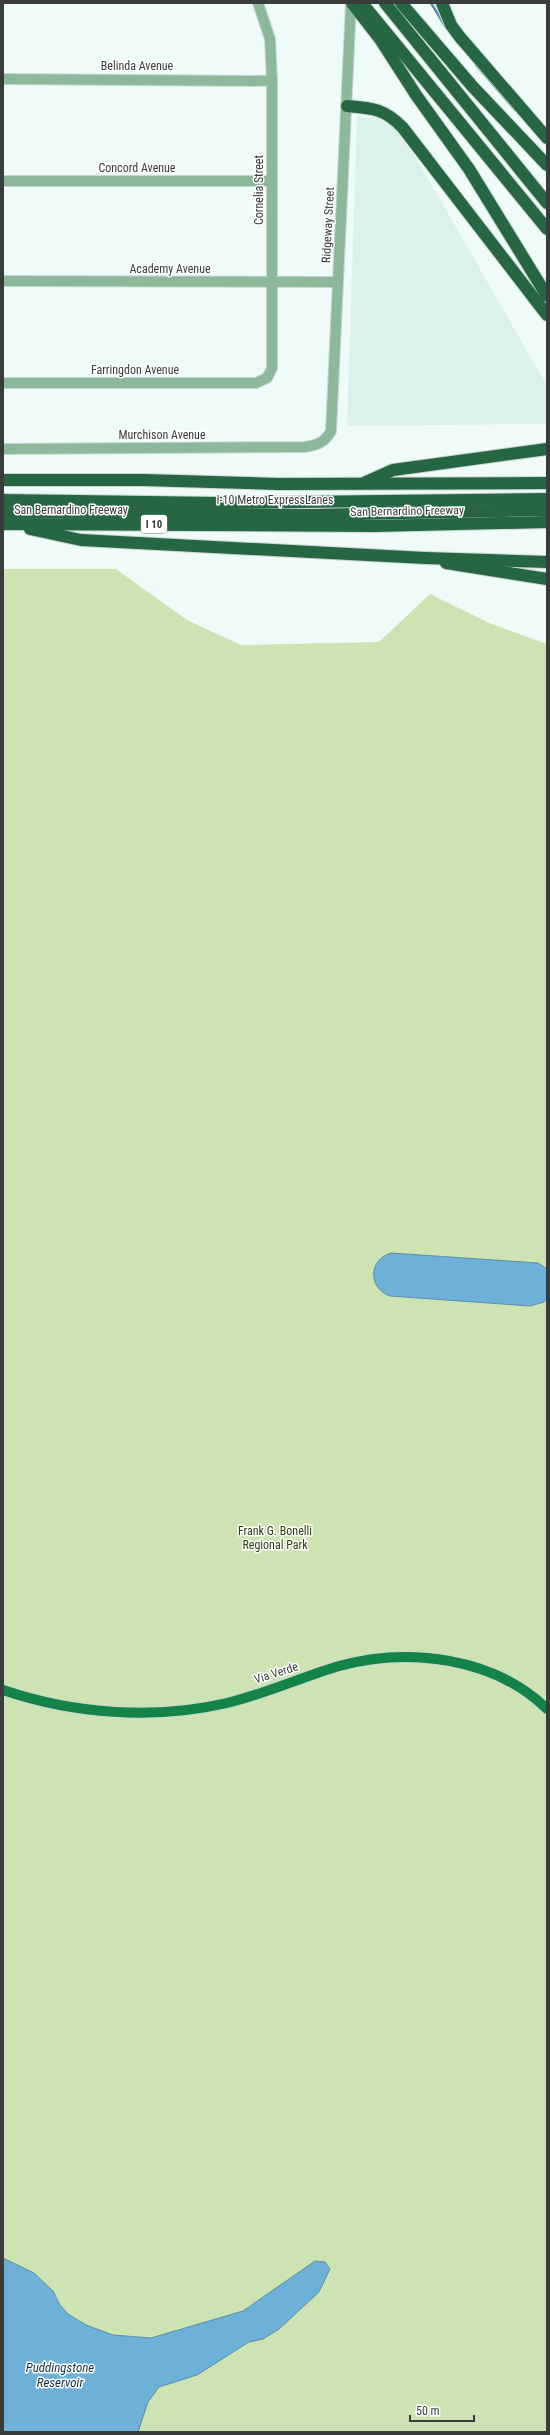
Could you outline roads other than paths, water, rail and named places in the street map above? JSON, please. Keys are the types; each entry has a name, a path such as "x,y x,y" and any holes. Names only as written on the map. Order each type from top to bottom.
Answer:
{"highway":[{"path":"351,3 380,39 489,199 547,296"},
{"path":"362,3 547,229"},
{"path":"385,3 547,203"},
{"path":"402,3 473,86 547,165"},
{"path":"442,3 451,25 459,36 547,138"},
{"path":"347,106 375,109 392,116 547,315"},
{"path":"363,484 393,470 547,449"},
{"path":"3,480 363,484 547,484"},
{"name":"I-10 Metro ExpressLanes","path":"3,500 239,503 547,499"},
{"name":"I-10 Metro ExpressLanes","path":"3,512 314,515 547,510"},
{"name":"San Bernardino Freeway","path":"4,524 375,526 547,522"},
{"path":"4,524 81,540 425,558 547,562"},
{"path":"425,558 463,567 547,579"}],"main road":[{"name":"Via Verde","path":"3,1690 64,1705 114,1712 154,1714 227,1703 341,1666 387,1659 429,1657 462,1664 491,1674 526,1693 547,1709"}],"street":[{"name":"Cornelia Street","path":"258,3 270,39 272,81 272,368 267,378"},
{"name":"Ridgeway Street","path":"321,444 330,431 351,3"},
{"name":"Belinda Avenue","path":"3,79 272,81"},
{"name":"Concord Avenue","path":"3,181 272,181"},
{"name":"Academy Avenue","path":"3,281 338,282"},
{"name":"Farringdon Avenue","path":"3,383 256,383 267,378"},
{"name":"Murchison Avenue","path":"3,449 305,447 321,444"}],"water":[{"path":"391,1253 538,1263 547,1269 547,1298 544,1302 530,1306 390,1296 378,1287 374,1274 378,1262 383,1257"},
{"name":"Puddingstone Reservoir","path":"3,2258 34,2273 53,2291 60,2305 68,2314 86,2325 113,2335 151,2338 243,2311 315,2261 325,2262 330,2269 319,2292 279,2329 263,2339 249,2342 197,2375 159,2387 148,2402 138,2432 3,2432"}],"waterway":[{"path":"431,3 445,26"},
{"path":"476,65 515,110"}],"park label":[{"name":"Frank G. Bonelli Regional Park","path":"275,1538"}]}
